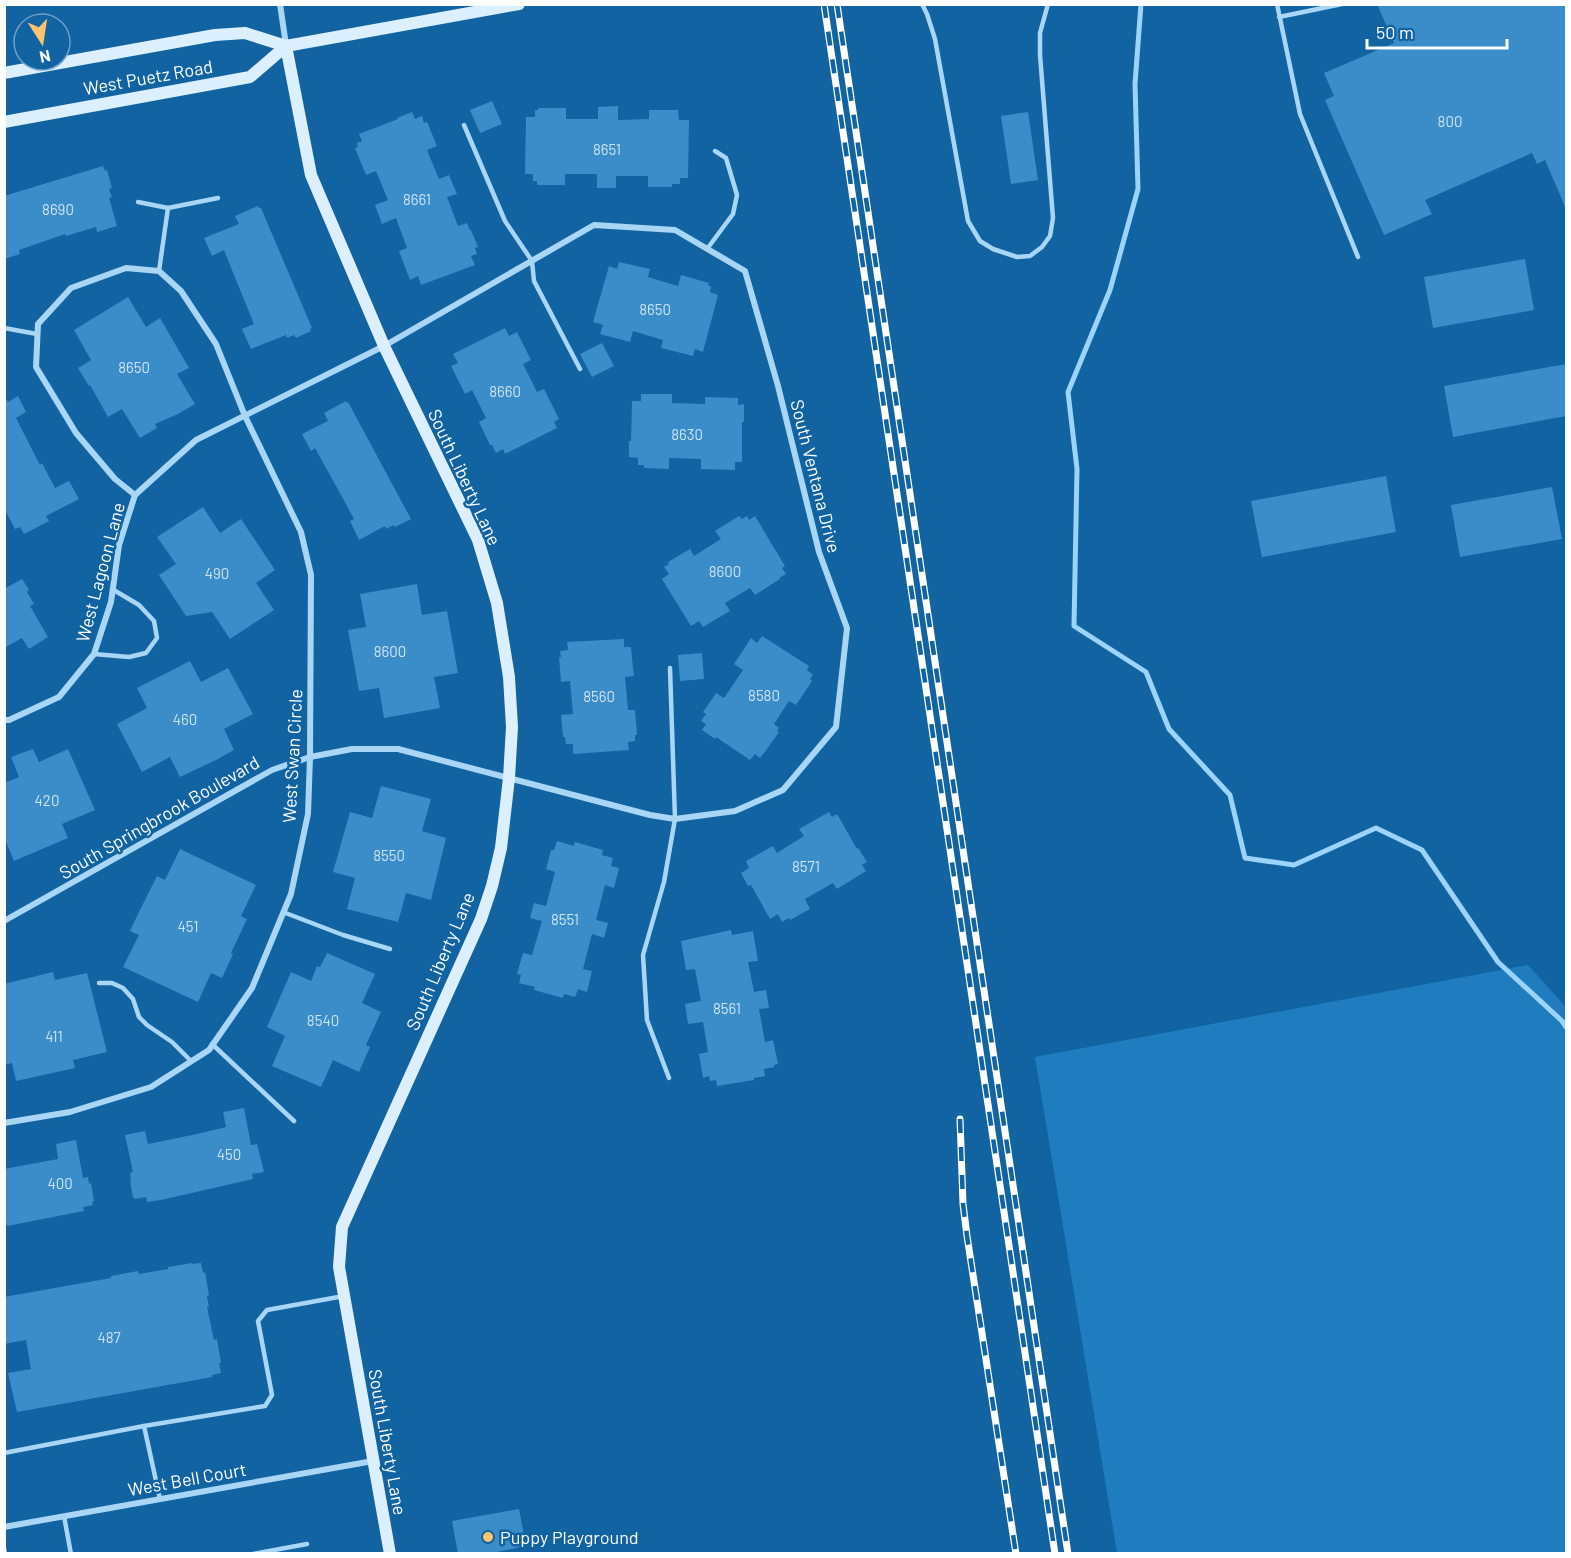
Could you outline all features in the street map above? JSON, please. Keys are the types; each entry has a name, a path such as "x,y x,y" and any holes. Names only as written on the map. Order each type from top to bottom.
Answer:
{"street":[{"path":"280,4 286,46"},
{"name":"West Puetz Road","path":"4,73 215,35 245,33 286,46 519,4"},
{"name":"West Puetz Road","path":"4,122 250,77 286,46"},
{"name":"South Liberty Lane","path":"286,46 311,175 384,346 478,540 497,603 509,677 512,727 509,778 501,848 492,886 481,919 342,1227 339,1267 390,1554"},
{"name":"South Ventana Drive","path":"384,346 594,225 675,230 745,271 778,386 819,552 847,628 836,727 783,790 735,811 675,819 650,815 509,778"},
{"path":"135,495 115,479 76,434 36,367 38,324 70,288 126,268 159,271 181,291 216,344 245,416"},
{"name":"West Lagoon Lane","path":"4,720 9,720 59,697 94,654 111,602 119,545 135,495 196,440 384,346"},
{"name":"West Swan Circle","path":"4,1123 70,1112 151,1087 208,1050 252,988 291,894 308,813 311,575 301,532 245,416"},
{"name":"South Springbrook Boulevard","path":"4,921 272,770 310,757 352,749 398,749 509,778"},
{"name":"West Bell Court","path":"4,1527 374,1461"}],"lane":[{"path":"922,4 935,39 968,221 980,241 993,249 1017,257 1030,256 1042,247 1050,236 1053,219 1040,55 1040,33 1048,4"},
{"path":"1276,4 1300,114 1358,257"},
{"path":"1279,17 1342,4"},
{"path":"464,125 505,221 532,261 534,281 580,369"},
{"path":"707,249 733,214 737,195 726,158 715,151"},
{"path":"138,202 168,208 218,198"},
{"path":"159,271 168,208"},
{"path":"4,328 37,334"},
{"path":"94,654 129,657 146,653 157,638 154,621 139,605 112,589"},
{"path":"669,1078 647,1020 643,955 664,882 675,819 670,668"},
{"path":"283,912 332,932 390,949"},
{"path":"99,982 111,983 123,988 133,999 139,1017 172,1042 191,1061"},
{"path":"212,1044 294,1121"},
{"path":"4,1453 265,1406 272,1395 258,1321 267,1310 344,1296"},
{"path":"144,1426 160,1499"},
{"path":"64,1516 71,1554"},
{"path":"253,1554 307,1544"},
{"path":"4,1548 6,1554"}],"shaded area":[{"path":"1528,965 1566,1007 1566,1553 1117,1553 1035,1057"}],"building":[{"path":"1377,4 1566,4 1566,209 1545,160 1537,164 1532,153 1425,200 1432,214 1384,235 1325,100 1334,96 1324,73 1394,43"},
{"path":"492,101 502,124 480,133 470,110"},
{"path":"618,106 618,120 649,119 649,110 678,110 679,120 689,120 688,178 680,178 680,184 672,184 672,187 648,187 648,176 616,176 616,188 597,188 597,174 565,174 565,185 537,185 537,181 533,181 533,174 525,174 526,117 535,117 535,110 538,108 566,108 566,119 598,119 598,107"},
{"path":"412,112 415,119 422,116 424,123 427,122 437,146 427,150 439,179 449,175 457,194 447,197 458,226 467,223 478,247 475,248 477,254 471,256 475,265 421,285 418,276 410,280 399,251 407,248 396,218 382,224 375,205 388,200 376,171 366,175 355,148 358,147 357,143 362,141 359,134"},
{"path":"1028,112 1038,180 1011,184 1001,116"},
{"path":"103,166 105,171 107,170 112,188 109,189 112,197 109,198 117,226 97,232 96,227 66,236 65,234 19,250 20,254 4,259 4,196"},
{"path":"258,206 261,208 312,328 311,331 296,338 294,335 287,338 286,335 251,349 242,329 254,324 224,250 212,256 204,238 239,224 235,216"},
{"path":"1525,259 1534,310 1433,328 1424,277"},
{"path":"619,262 650,269 648,277 678,286 681,275 709,283 710,292 718,295 703,352 695,349 693,356 661,348 663,340 633,331 630,342 600,334 603,325 593,322 609,266 617,269"},
{"path":"128,297 146,327 160,318 189,368 177,374 195,404 155,424 157,428 140,438 122,409 108,417 78,368 91,360 74,330"},
{"path":"505,328 509,336 517,332 531,360 523,364 537,392 544,389 559,419 554,422 557,428 505,454 503,449 496,453 490,445 479,422 486,418 472,390 465,394 451,366 458,363 453,354"},
{"path":"602,343 614,366 592,377 580,354"},
{"path":"1566,364 1566,416 1453,437 1444,386"},
{"path":"641,394 672,394 672,403 705,404 705,397 738,398 738,405 744,404 742,462 735,462 735,470 701,469 701,459 669,458 669,469 644,468 644,465 638,465 638,458 629,457 629,441 631,441 632,401 641,401"},
{"path":"4,396 8,402 18,396 26,412 16,418 40,465 42,463 55,488 69,481 79,499 46,516 49,521 24,534 20,527 15,529 4,508"},
{"path":"346,401 411,519 395,527 394,525 386,529 385,526 359,540 350,521 354,519 315,448 311,451 302,434 328,421 324,413"},
{"path":"1386,476 1396,532 1262,557 1251,501"},
{"path":"1552,487 1562,539 1460,557 1451,505"},
{"path":"203,507 220,533 241,519 275,570 256,583 274,610 230,639 212,612 186,616 159,575 176,564 157,537"},
{"path":"739,516 742,519 747,516 749,520 755,516 785,566 782,568 786,574 755,595 750,588 725,603 730,611 703,627 699,621 691,626 662,579 669,574 664,567 669,564 668,562 690,549 694,556 721,539 715,531"},
{"path":"22,579 34,604 30,606 48,637 29,649 22,638 4,648 4,589"},
{"path":"417,584 422,615 447,611 458,673 434,677 440,708 384,718 379,688 359,691 348,630 366,627 360,594"},
{"path":"762,636 809,666 807,670 813,675 810,679 812,681 796,705 789,701 774,724 779,728 777,731 779,732 764,753 760,758 755,754 750,760 702,730 706,724 701,721 706,714 703,712 716,693 724,698 743,670 734,664 751,638 757,643"},
{"path":"624,639 624,647 631,647 634,676 625,677 628,710 635,710 637,735 635,735 635,741 628,742 629,750 573,754 573,744 566,744 565,737 563,737 561,715 573,714 570,681 561,682 560,651 568,650 567,642"},
{"path":"702,653 704,679 680,681 678,655"},
{"path":"190,661 201,682 228,668 253,714 224,729 234,750 216,760 180,777 170,757 142,772 117,724 147,708 137,688"},
{"path":"33,749 39,762 68,749 95,810 62,824 68,838 14,861 4,837 4,783 19,777 11,757"},
{"path":"381,786 431,799 422,831 446,838 431,900 406,893 398,922 347,909 355,878 333,872 350,812 372,818"},
{"path":"829,812 832,817 837,814 867,862 862,865 866,871 837,889 833,883 805,899 810,909 790,920 789,918 782,922 778,914 770,919 751,885 748,886 741,873 749,868 746,861 773,846 777,853 804,836 799,829"},
{"path":"557,841 574,846 575,842 603,850 602,855 613,858 611,866 619,868 614,888 605,885 596,920 608,923 604,938 592,934 583,969 592,971 587,992 578,989 575,997 564,994 563,998 519,983 521,975 517,974 523,953 532,955 542,921 530,918 534,903 546,906 555,872 546,869 551,850 554,850"},
{"path":"180,849 256,885 241,916 247,919 222,978 211,973 198,1002 123,967 139,935 130,931 139,912 157,876 165,880"},
{"path":"731,930 732,935 753,931 758,961 748,962 754,992 766,990 769,1008 759,1009 765,1042 773,1040 778,1064 764,1069 765,1076 754,1078 754,1080 717,1086 716,1080 710,1081 709,1076 703,1078 699,1054 708,1052 703,1022 688,1024 685,1004 701,1001 695,969 686,970 681,941"},
{"path":"327,953 375,974 362,1003 381,1012 366,1045 370,1047 359,1072 333,1060 321,1087 272,1066 285,1036 267,1027 291,972 311,981 317,966 320,967"},
{"path":"53,972 55,980 87,973 107,1052 73,1060 75,1068 16,1081 12,1063 4,1065 4,984"},
{"path":"244,1108 251,1145 257,1144 264,1172 252,1174 253,1179 161,1200 147,1202 146,1197 133,1198 130,1173 133,1172 125,1135 145,1131 148,1144 197,1134 226,1127 223,1112"},
{"path":"76,1140 83,1178 88,1177 89,1184 91,1183 93,1205 83,1207 84,1211 7,1226 4,1216 4,1169 58,1159 56,1144"},
{"path":"201,1263 203,1273 205,1272 209,1295 207,1296 209,1307 207,1307 214,1340 217,1339 221,1373 212,1375 212,1377 17,1412 8,1373 31,1369 26,1340 4,1344 4,1297"},
{"name":"Puppy Playground","path":"519,1509 526,1546 487,1554 458,1554 452,1521"}],"waterway":[{"path":"1141,4 1135,84 1138,189 1110,290 1068,392 1077,469 1074,626 1146,672 1169,729 1230,795 1245,858 1294,865 1376,828 1422,850 1498,962 1566,1027"}],"railway":[{"path":"824,4 1055,1554"},
{"path":"837,4 1068,1554"},
{"path":"960,1119 963,1204 967,1236 1016,1554"}],"place":[{"name":"Puppy Playground","path":"488,1537"}]}
